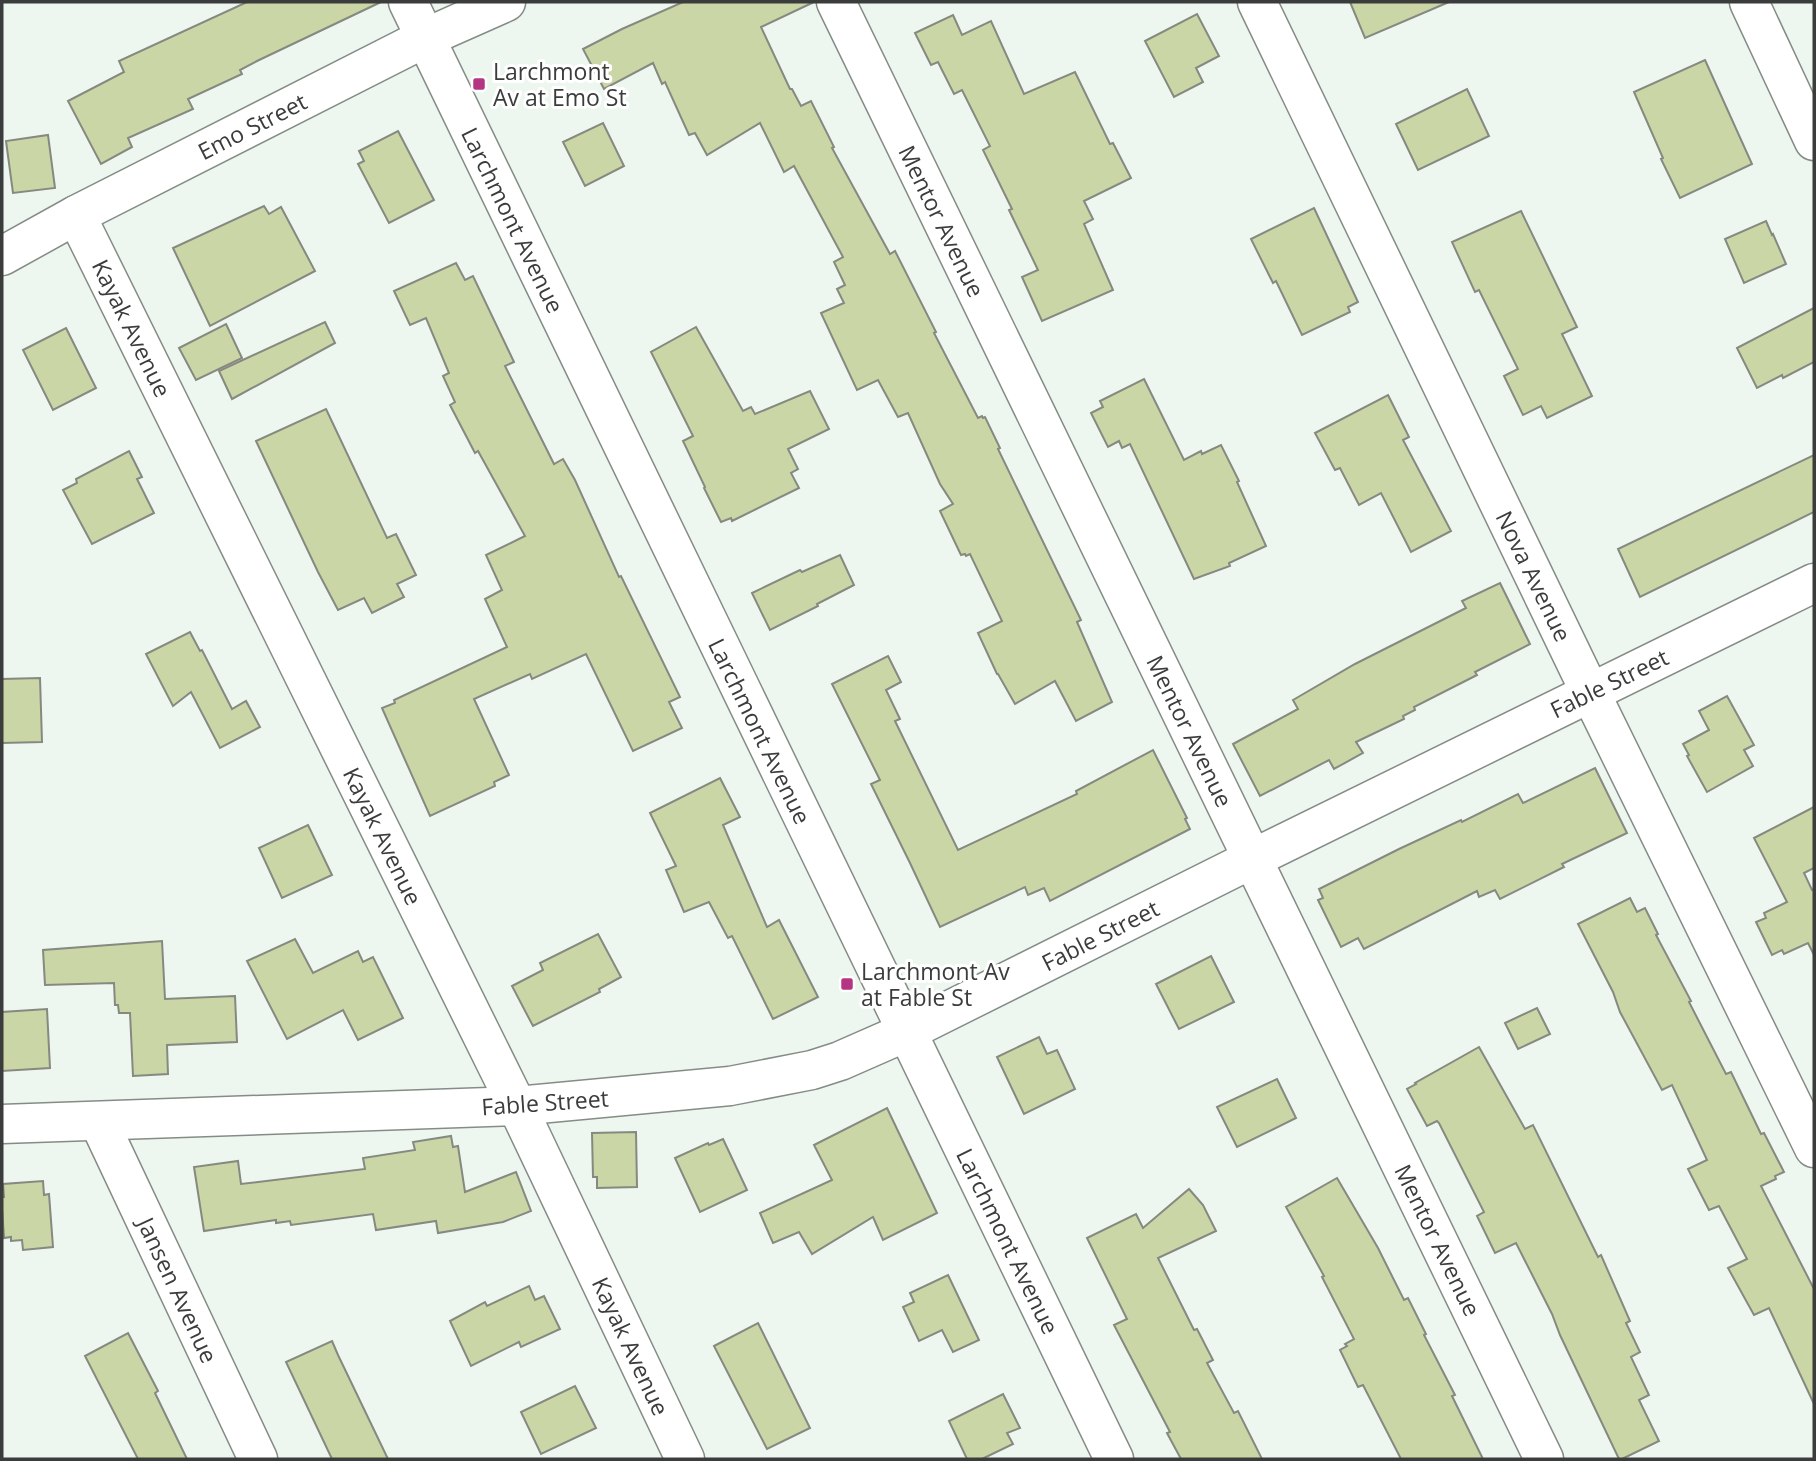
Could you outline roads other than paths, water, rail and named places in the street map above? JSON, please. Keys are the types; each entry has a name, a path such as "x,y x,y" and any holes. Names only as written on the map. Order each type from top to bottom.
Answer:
{"street":[{"name":"Larchmont Avenue","path":"408,2 1114,1459"},
{"name":"Emo Street","path":"2,256 76,215 425,38 506,2"},
{"name":"Mentor Avenue","path":"836,2 1545,1459"},
{"name":"Nova Avenue","path":"1257,2 1590,692 1814,1148"},
{"path":"1749,2 1814,141"},
{"name":"Kayak Avenue","path":"76,215 517,1105 685,1459"},
{"name":"Fable Street","path":"2,1124 517,1105 730,1086 812,1070 840,1061 906,1032 1814,583"},
{"name":"Jansen Avenue","path":"99,1122 258,1459"}],"place":[{"name":"Larchmont Av at Emo St","path":"479,84"},
{"name":"Larchmont Av at Fable St","path":"847,984"}]}
